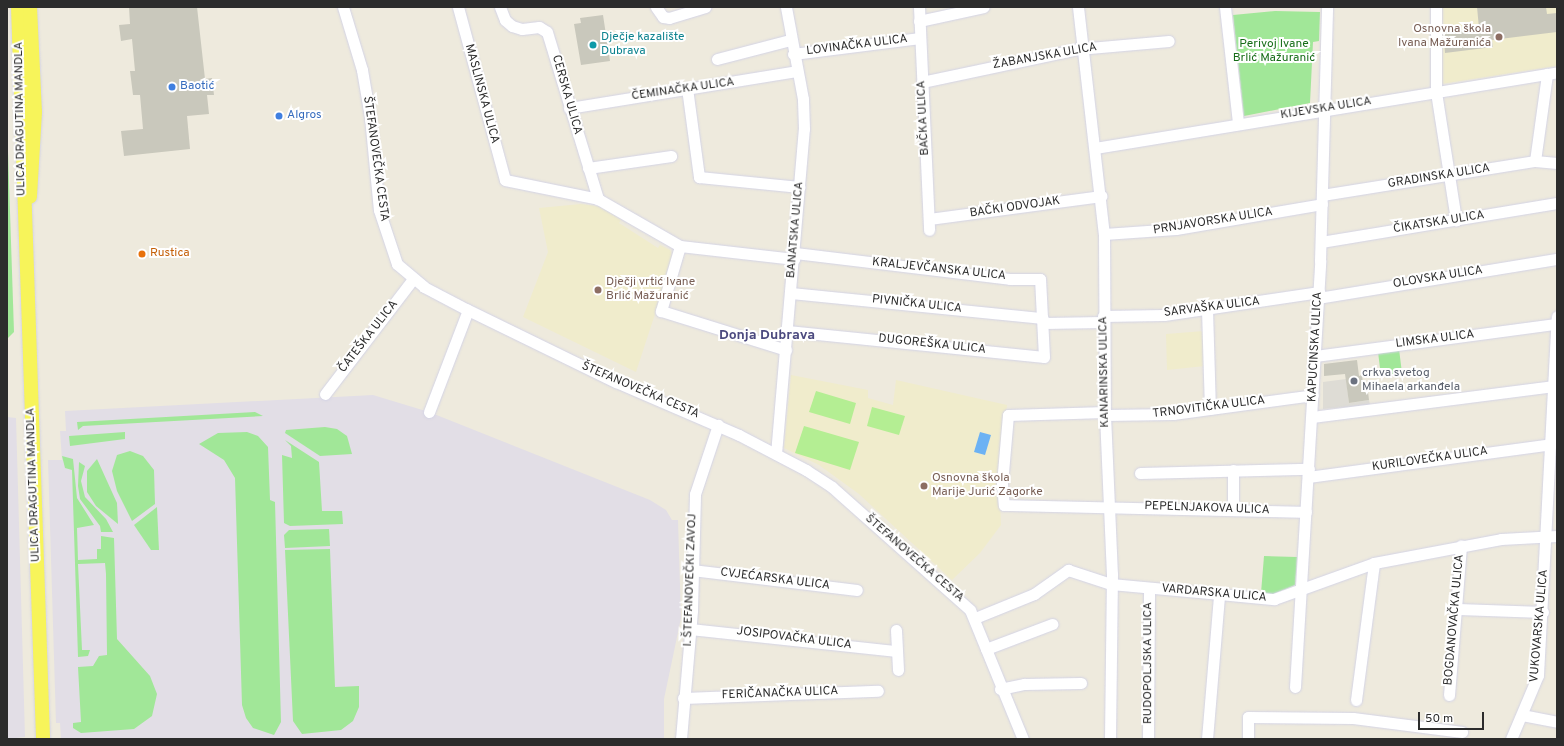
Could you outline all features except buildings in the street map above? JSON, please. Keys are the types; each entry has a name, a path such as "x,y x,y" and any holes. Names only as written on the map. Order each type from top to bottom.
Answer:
{"main road":[{"name":"ULICA DRAGUTINA MANDLA","path":"18,7 43,739"},
{"name":"ULICA DRAGUTINA MANDLA","path":"25,231 35,112 30,7"}],"street":[{"name":"ŠTEFANOVEČKA CESTA","path":"343,7 362,70 370,117 379,210 385,236 397,264 413,279 468,310 616,382 718,425 776,454 832,487 958,598 975,618 1000,689 1022,739"},
{"name":"MASLINSKA ULICA","path":"458,7 505,180 598,199"},
{"name":"CERSKA ULICA","path":"500,7 508,23 522,29 542,27 547,32 598,199"},
{"path":"656,7 663,17 669,18 705,7"},
{"name":"BANATSKA ULICA","path":"776,454 800,187 804,111 790,40 786,7"},
{"name":"BAČKA ULICA","path":"919,7 929,224"},
{"path":"920,21 984,7"},
{"name":"KANARINSKA ULICA","path":"1078,7 1101,196 1104,234 1103,319 1111,584 1110,739"},
{"path":"1225,7 1238,123"},
{"name":"KAPUCINSKA ULICA","path":"1295,687 1319,295 1327,7"},
{"path":"1436,7 1436,92 1456,220"},
{"name":"LOVINAČKA ULICA","path":"793,54 920,38"},
{"name":"LOVINAČKA ULICA","path":"717,59 790,40"},
{"name":"ŽABANJSKA ULICA","path":"922,82 1084,48 1169,41"},
{"name":"ČEMINAČKA ULICA","path":"569,108 687,88 762,79 797,71"},
{"path":"1535,161 1552,73"},
{"name":"KIJEVSKA ULICA","path":"1095,148 1324,108 1552,73"},
{"path":"687,88 700,177 800,187"},
{"path":"588,168 671,156"},
{"name":"GRADINSKA ULICA","path":"1322,200 1535,161 1557,163"},
{"name":"BAČKI ODVOJAK","path":"929,224 1101,196"},
{"path":"598,199 680,246 661,311 786,350"},
{"name":"PRNJAVORSKA ULICA","path":"1104,234 1176,229 1322,200"},
{"name":"ČIKATSKA ULICA","path":"1321,242 1557,203"},
{"name":"KRALJEVČANSKA ULICA","path":"680,246 794,256 1010,279 1040,279 1043,321"},
{"name":"OLOVSKA ULICA","path":"1319,295 1557,259"},
{"name":"ČATEŠKA ULICA","path":"325,394 413,279"},
{"name":"PIVNIČKA ULICA","path":"791,293 1043,321 1103,319"},
{"name":"SARVAŠKA ULICA","path":"1103,319 1164,315 1319,295"},
{"path":"429,412 468,310"},
{"path":"1207,310 1210,409"},
{"name":"LIMSKA ULICA","path":"1315,356 1556,320"},
{"name":"VUKOVARSKA ULICA","path":"1511,739 1538,675 1543,612 1552,536 1554,463 1551,444 1555,407 1554,386 1556,320"},
{"name":"DUGOREŠKA ULICA","path":"788,331 1044,356 1043,321"},
{"path":"1312,417 1554,386"},
{"name":"TRNOVITIČKA ULICA","path":"1004,505 1002,484 1008,415 1105,413 1173,414 1313,395"},
{"name":"I. ŠTEFANOVEČKI ZAVOJ","path":"681,739 683,698 690,629 695,494 718,425"},
{"name":"KURILOVEČKA ULICA","path":"1140,473 1233,470 1308,473 1551,444"},
{"path":"1233,470 1233,510"},
{"name":"PEPELNJAKOVA ULICA","path":"1004,505 1306,512"},
{"name":"VARDARSKA ULICA","path":"975,618 1034,594 1068,570 1111,584 1220,596 1274,600 1374,563 1461,545 1552,536"},
{"name":"BOGDANOVAČKA ULICA","path":"1449,695 1458,609 1461,545"},
{"path":"1356,700 1374,563"},
{"name":"CVJEĆARSKA ULICA","path":"692,570 857,590"},
{"name":"RUDOPOLJSKA ULICA","path":"1148,739 1149,588"},
{"path":"1207,739 1220,596"},
{"path":"1458,609 1543,612"},
{"path":"986,649 1052,624"},
{"name":"JOSIPOVAČKA ULICA","path":"690,629 897,652"},
{"path":"896,630 898,670"},
{"path":"1000,689 1024,684 1081,683"},
{"name":"FERIČANAČKA ULICA","path":"683,698 878,691"},
{"path":"1522,715 1557,722"},
{"path":"1248,739 1248,717 1353,718 1462,732"}],"shaded area":[{"name":"Osnovna škola Ivana Mažuranića","path":"1441,7 1557,7 1557,66 1441,84"},
{"name":"Dječji vrtić Ivane Brlić Mažuranić","path":"581,204 598,206 611,213 621,220 619,223 658,248 660,245 670,250 672,255 636,372 523,317 548,252 539,208"},
{"path":"1204,331 1205,366 1167,370 1166,334"},
{"name":"Osnovna škola Marije Jurić Zagorke","path":"791,375 868,390 868,398 893,405 896,380 1007,405 999,478 1001,525 980,553 952,580 859,494 819,465 784,448"},
{"path":"1346,379 1349,403 1369,400 1370,405 1323,409 1323,382"},
{"path":"373,395 429,412 650,500 666,510 672,520 678,520 681,618 664,699 664,739 61,739 60,723 56,723 48,460 62,460 60,431 66,431 65,411"},
{"path":"7,417 16,418 25,737 7,739"}],"green space":[{"name":"Perivoj Ivane Brlić Mažuranić","path":"1275,11 1320,12 1319,41 1313,42 1310,103 1244,116 1233,15"},
{"path":"7,121 14,332 7,339"},
{"path":"1399,349 1402,373 1381,376 1378,352"},
{"path":"816,391 856,403 850,424 809,412"},
{"path":"872,407 905,416 899,435 867,426"},
{"path":"255,412 263,416 83,426 78,430 77,422"},
{"path":"804,426 859,442 850,470 795,453"},
{"path":"325,427 337,429 347,436 352,454 320,456 285,433 286,430"},
{"path":"125,432 125,439 70,446 69,436"},
{"path":"247,432 258,436 268,447 270,500 275,502 281,722 274,735 253,728 246,718 242,705 235,478 224,460 199,444 218,433"},
{"path":"285,440 319,462 322,511 342,511 343,524 290,526 284,523 282,455 292,458 291,446"},
{"path":"130,451 143,456 154,470 155,504 132,521 117,491 112,471 117,455"},
{"path":"62,456 73,459 77,498 94,525 77,528 78,560 97,559 97,549 101,549 101,536 114,538 117,639 150,676 157,694 152,716 134,729 81,733 73,728 73,723 81,722 78,667 93,666 99,656 107,655 106,574 105,563 78,564 82,650 90,650 88,656 78,657 72,470 65,468"},
{"path":"97,459 117,503 118,524 96,506 87,492 87,471"},
{"path":"79,462 85,466 81,481 85,497 106,519 113,532 101,532 100,526 80,499 78,486"},
{"path":"157,507 159,550 151,550 134,525"},
{"path":"329,529 330,546 285,548 284,535 289,530"},
{"path":"330,549 335,687 359,686 359,707 353,721 341,730 302,734 293,721 285,550"},
{"path":"1264,556 1297,557 1295,585 1273,594 1261,593"}],"water":[{"path":"980,432 991,435 985,455 974,452"}],"place":[{"name":"Osnovna škola Ivana Mažuranića","path":"1499,37"},
{"name":"Dječje kazalište Dubrava","path":"593,45"},
{"name":"Baotić","path":"172,87"},
{"name":"Algros","path":"279,116"},
{"name":"Rustica","path":"142,254"},
{"name":"Dječji vrtić Ivane Brlić Mažuranić","path":"598,290"},
{"name":"crkva svetog Mihaela arkanđela","path":"1354,381"},
{"name":"Osnovna škola Marije Jurić Zagorke","path":"924,486"}],"district":[{"name":"Donja Dubrava","path":"767,336"}]}
